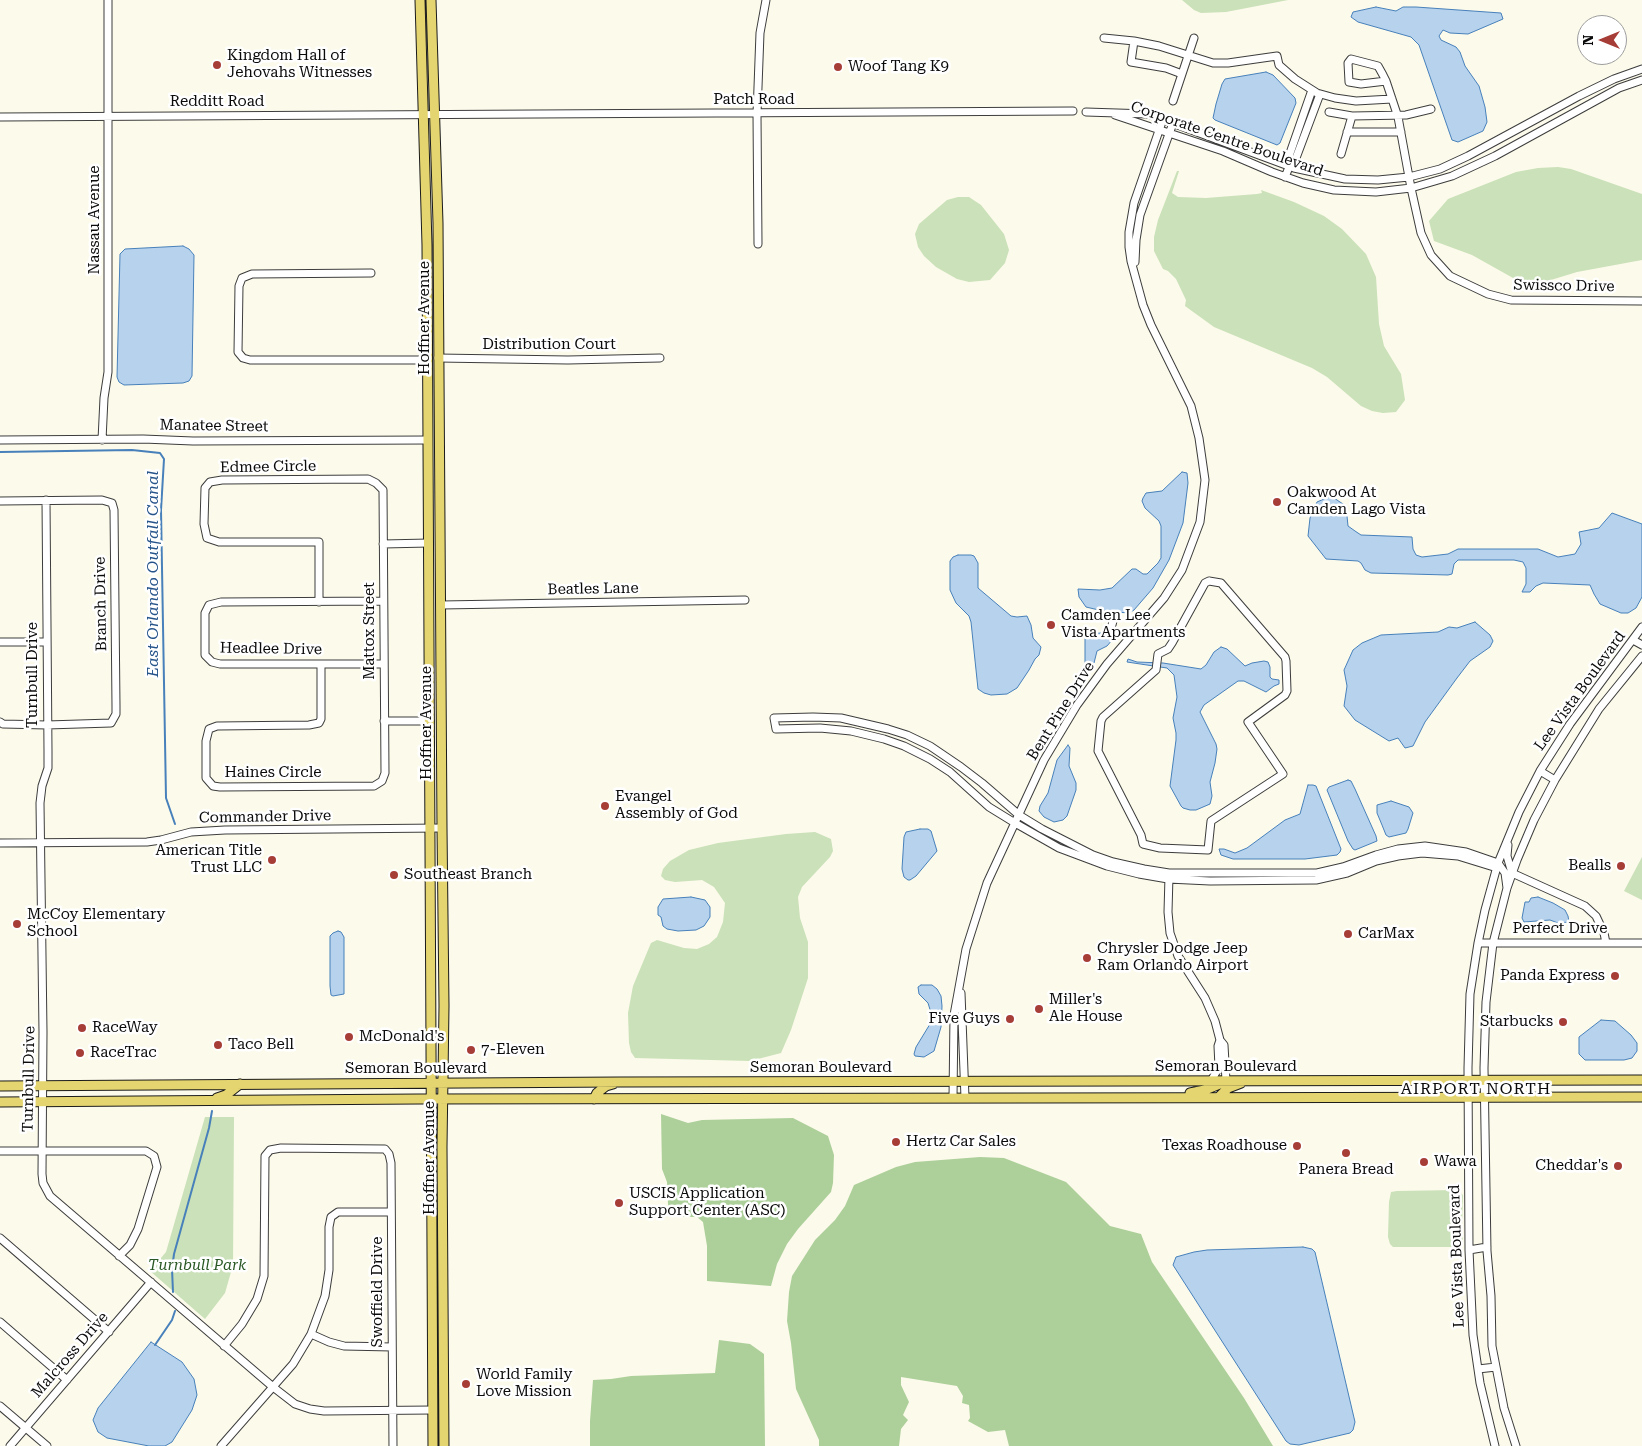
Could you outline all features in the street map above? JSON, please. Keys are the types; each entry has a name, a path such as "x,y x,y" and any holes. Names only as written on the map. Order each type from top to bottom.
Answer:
{"main road":[{"name":"Hoffner Avenue","path":"420,0 426,181 428,326 433,1446"},
{"name":"Hoffner Avenue","path":"431,0 438,222 444,1083 444,1446"},
{"path":"428,326 431,329 432,347 438,358"},
{"path":"428,360 434,372 435,388 439,398"},
{"path":"428,469 432,475 434,523 440,530"},
{"path":"429,543 436,555 436,598 440,605"},
{"path":"1219,1097 1228,1088 1254,1080"},
{"name":"Semoran Boulevard","path":"0,1086 620,1082 1642,1080"},
{"path":"1165,1097 1205,1090 1226,1081"},
{"path":"594,1099 597,1093 606,1086 620,1082"},
{"path":"210,1101 226,1095 240,1084"},
{"name":"Semoran Boulevard","path":"0,1102 1642,1096"},
{"path":"433,1350 437,1357 437,1414 444,1423"}],"street":[{"name":"Nassau Avenue","path":"102,440 104,398 108,372 108,0"},
{"path":"758,244 757,114 760,33 766,0"},
{"path":"1104,38 1159,46 1213,62 1228,63 1277,56 1279,65 1295,79 1320,94 1356,101 1392,99"},
{"path":"1173,101 1194,38"},
{"path":"1134,42 1132,62 1166,68 1182,74"},
{"path":"1351,59 1378,66 1386,81 1361,84 1349,82 1348,62 1351,59"},
{"name":"Corporate Centre Boulevard","path":"1086,112 1148,114 1290,163 1345,179 1378,180 1409,177 1440,169 1614,79 1642,69"},
{"name":"Corporate Centre Boulevard","path":"1108,113 1223,151 1286,178 1334,190 1376,192 1411,188 1452,176 1495,156 1619,88 1642,80"},
{"name":"Swissco Drive","path":"1386,81 1397,114 1421,232 1431,255 1450,276 1488,294 1511,300 1642,301"},
{"path":"1286,178 1290,163 1289,156 1312,90"},
{"path":"1290,163 1296,158 1320,94"},
{"path":"1329,112 1352,116 1406,115 1431,109"},
{"name":"Patch Road","path":"435,115 1073,112"},
{"name":"Redditt Road","path":"0,117 435,115"},
{"path":"1341,154 1352,116"},
{"name":"Bent Pine Drive","path":"953,1098 954,1015 966,949 987,883 1044,760 1078,705 1110,661 1164,598 1182,570 1200,522 1205,480 1199,438 1191,406 1142,305 1129,247 1131,216 1139,184 1163,119"},
{"name":"Bent Pine Drive","path":"1135,275 1136,240 1140,215 1173,123"},
{"path":"1347,132 1401,132"},
{"path":"371,272 252,274 242,278 239,286 238,352 243,358 250,360 428,360"},
{"name":"Distribution Court","path":"438,358 568,360 660,358"},
{"name":"Manatee Street","path":"0,440 428,440"},
{"name":"Edmee Circle","path":"319,602 319,542 219,542 208,538 204,524 205,488 210,482 222,480 368,479 376,483"},
{"name":"Mattox Street","path":"376,483 383,490 385,773 382,781"},
{"path":"0,501 46,500"},
{"name":"Branch Drive","path":"46,500 102,500 112,503 114,510 116,714 110,723 47,725"},
{"name":"Turnbull Drive","path":"46,500 48,768 42,786 40,803 43,1102 41,1151 43,1183 50,1196 272,1387 296,1404 310,1410 324,1411 434,1410"},
{"path":"383,544 429,543"},
{"path":"1212,581 1221,583 1285,657 1287,690 1285,695 1248,722 1283,774 1211,821 1208,850 1169,849 1143,844 1141,835 1098,751 1103,717 1156,670 1158,660 1158,654 1168,649 1177,636 1205,583 1212,581"},
{"name":"Beatles Lane","path":"440,605 745,600"},
{"name":"Headlee Drive","path":"383,601 221,602 209,605 204,613 205,654 212,662 220,664 384,664"},
{"name":"Lee Vista Boulevard","path":"1495,1446 1486,1414 1478,1369 1468,1250 1470,994 1478,943 1485,910 1498,866 1519,812 1540,771 1570,724 1642,627"},
{"path":"1633,640 1642,645"},
{"path":"0,642 47,642"},
{"name":"Lee Vista Boulevard","path":"1516,1446 1504,1408 1492,1346 1491,1296 1487,1247 1484,1080 1486,1002 1493,943 1507,888 1530,828 1555,780 1599,710 1642,656"},
{"name":"Haines Circle","path":"321,664 321,719 319,723 309,725 217,726 209,729 206,741 206,778 213,786 220,787 374,786 382,781"},
{"path":"1169,876 1113,862 1042,830 1018,815 961,767 930,746 907,736 888,729 841,718 813,716 774,718 776,729 820,728 851,731 904,746 950,772 989,806 1015,824 1058,848 1107,866 1139,874 1169,876 1317,873 1398,849 1425,846 1466,852 1498,866 1505,873 1507,888"},
{"path":"384,721 430,721"},
{"path":"0,722 3,724 47,725"},
{"path":"884,739 888,729"},
{"path":"1540,771 1555,780"},
{"name":"Commander Drive","path":"0,843 147,842 207,830 442,828"},
{"path":"1508,839 1507,856 1512,873 1585,906 1596,916 1604,933 1606,943"},
{"path":"1169,876 1168,912 1170,933 1182,962 1205,998 1215,1021 1220,1040 1224,1045 1226,1081"},
{"name":"Perfect Drive","path":"1478,943 1642,943"},
{"name":"Bent Pine Drive","path":"960,980 965,1098"},
{"path":"1211,1081 1219,1067 1218,1046 1220,1040"},
{"name":"Swoffield Drive","path":"224,1346 242,1324 257,1299 264,1276 265,1156 270,1150 281,1148 385,1149 389,1154 391,1163 393,1446"},
{"path":"0,1151 146,1151 154,1156 157,1167 138,1229 130,1245 120,1256"},
{"path":"221,1446 293,1364 311,1334 325,1296 329,1270 329,1227 331,1217 338,1212 391,1212"},
{"path":"0,1238 109,1332"},
{"path":"1468,1250 1487,1247"},
{"name":"Malcross Drive","path":"10,1446 151,1282"},
{"path":"0,1322 67,1380"},
{"path":"311,1334 344,1346 392,1347"},
{"path":"1478,1369 1496,1367"},
{"path":"0,1406 47,1446"}],"green space":[{"path":"1182,0 1288,0 1226,12 1201,13"},
{"path":"1558,167 1571,169 1642,194 1642,260 1577,272 1541,283 1522,283 1472,255 1434,241 1429,221 1448,199 1516,172"},
{"path":"1177,171 1179,171 1172,193 1178,197 1206,198 1257,194 1262,193 1261,190 1324,216 1342,229 1366,254 1376,277 1379,324 1384,346 1401,374 1405,400 1396,412 1383,413 1361,406 1327,377 1312,368 1214,327 1185,306 1186,300 1176,279 1163,269 1154,251 1154,237 1158,220"},
{"path":"969,197 981,205 1004,234 1009,250 1005,263 990,280 969,282 957,279 936,267 924,256 918,247 915,234 919,224 947,200"},
{"path":"815,832 831,839 833,851 830,857 802,887 798,897 800,918 808,942 808,978 791,1030 781,1053 750,1061 635,1058 629,1043 628,1013 633,986 651,943 657,940 684,948 697,949 709,944 717,937 723,922 725,903 714,887 702,880 675,882 665,880 661,876 663,869 670,861 689,850 718,843"},
{"path":"1642,857 1642,900 1624,891"},
{"path":"661,1114 688,1123 702,1120 793,1118 828,1136 834,1155 831,1192 787,1244 777,1264 771,1286 707,1281 707,1246 703,1222 697,1217 676,1217 670,1214 667,1182 662,1169"},
{"name":"Turnbull Park","path":"205,1117 234,1117 233,1265 225,1293 205,1319 150,1271 166,1252"},
{"path":"980,1157 1004,1158 1066,1182 1110,1226 1141,1234 1152,1262 1244,1398 1273,1446 1009,1446 1005,1430 988,1432 968,1421 970,1418 969,1405 962,1403 963,1396 957,1386 901,1377 901,1385 909,1402 903,1415 908,1420 901,1429 899,1446 819,1446 819,1440 796,1389 787,1321 792,1276 815,1240 835,1220 845,1206 854,1185 896,1167 915,1162"},
{"path":"1457,1190 1463,1195 1463,1240 1461,1245 1457,1247 1393,1247 1390,1244 1388,1237 1391,1192"},
{"path":"719,1340 750,1344 764,1354 765,1446 590,1446 593,1380 631,1376 715,1373"}],"water":[{"path":"1376,7 1396,11 1403,7 1416,7 1501,13 1503,19 1468,34 1450,33 1443,30 1439,36 1441,40 1456,47 1460,52 1465,66 1479,86 1487,122 1483,131 1458,142 1452,140 1419,45 1411,37 1358,22 1351,17 1353,12"},
{"path":"1266,72 1273,75 1295,98 1296,103 1280,143 1277,145 1213,118 1225,79"},
{"path":"183,246 194,255 192,376 189,381 183,383 124,385 119,382 117,377 120,254 125,249"},
{"path":"1182,472 1187,473 1188,483 1183,523 1169,560 1153,588 1134,610 1129,613 1103,611 1086,607 1079,597 1078,589 1100,590 1112,588 1132,569 1147,574 1158,563 1161,558 1161,526 1159,521 1145,508 1142,501 1146,493 1162,491"},
{"path":"1331,496 1346,506 1348,526 1355,531 1361,535 1412,537 1413,549 1416,555 1422,557 1448,554 1458,549 1538,549 1558,557 1575,554 1581,544 1579,532 1599,528 1612,513 1642,524 1642,597 1636,608 1628,613 1621,613 1600,604 1590,585 1543,583 1536,586 1530,592 1522,592 1526,584 1526,568 1523,562 1514,560 1458,560 1454,564 1452,574 1448,575 1371,573 1365,570 1358,561 1326,559 1308,536 1310,518 1317,502"},
{"path":"958,555 974,556 978,563 978,588 1011,616 1027,616 1033,638 1041,647 1039,655 1017,688 1007,694 991,695 978,689 971,622 969,616 956,603 950,590 950,561"},
{"path":"1475,622 1490,635 1493,641 1490,647 1470,661 1425,722 1413,746 1405,748 1398,738 1389,741 1355,720 1344,706 1347,686 1344,670 1353,650 1362,643 1381,635 1438,632 1449,627 1457,628"},
{"path":"1101,633 1110,635 1113,639 1107,646 1097,651 1094,663 1087,668 1085,663 1085,637 1088,634"},
{"path":"1221,647 1227,649 1245,666 1252,663 1268,662 1270,677 1279,680 1279,684 1266,692 1244,681 1238,681 1204,705 1200,712 1217,749 1210,782 1212,796 1210,804 1196,810 1190,810 1181,806 1170,786 1176,740 1173,718 1177,697 1174,675 1167,668 1127,662 1128,659 1137,662 1163,663 1201,669 1206,665 1214,652"},
{"path":"1068,745 1070,748 1069,766 1076,783 1076,790 1067,816 1063,820 1054,822 1044,817 1039,811 1048,793 1057,760"},
{"path":"1348,780 1351,781 1355,789 1377,841 1355,850 1348,841 1327,790 1329,787"},
{"path":"1308,785 1316,786 1341,849 1337,855 1305,859 1233,859 1221,855 1219,849 1235,853 1247,848 1285,820 1300,814"},
{"path":"1391,801 1409,807 1413,813 1406,833 1389,837 1386,835 1377,813 1377,805"},
{"path":"920,829 931,831 937,851 916,876 908,880 904,877 902,869 904,837 906,832"},
{"path":"691,897 705,900 710,907 710,917 704,926 696,930 678,931 667,929 663,926 661,917 658,915 658,907 663,899"},
{"path":"1538,897 1565,910 1569,922 1558,923 1550,920 1524,922 1522,918 1525,902 1529,902 1531,898"},
{"path":"338,931 344,937 344,994 333,996 331,995 330,986 330,936"},
{"path":"921,985 932,985 937,989 941,996 942,1006 941,1027 934,1051 924,1057 915,1056 914,1054 916,1047 930,1024 932,1016 928,1003 919,994 918,987"},
{"path":"1601,1020 1615,1021 1631,1035 1637,1043 1637,1051 1632,1058 1624,1060 1585,1060 1579,1054 1579,1037"},
{"path":"1303,1247 1312,1249 1315,1252 1355,1422 1350,1433 1299,1445 1290,1444 1286,1441 1173,1265 1176,1257 1207,1250"},
{"path":"151,1342 182,1362 194,1379 197,1395 192,1410 172,1442 165,1446 149,1446 107,1438 98,1432 93,1420 98,1408"}],"waterway":[{"name":"East Orlando Outfall Canal","path":"0,452 132,450 160,453 164,459 161,510 166,798 175,824"},
{"name":"East Orlando Outfall Canal","path":"173,1292 172,1269 174,1254 212,1111"},
{"name":"East Orlando Outfall Canal","path":"155,1345 172,1320 175,1311"}],"place":[{"name":"Kingdom Hall of Jehovahs Witnesses","path":"217,65"},
{"name":"Woof Tang K9","path":"838,67"},
{"name":"Oakwood At Camden Lago Vista","path":"1277,502"},
{"name":"Camden Lee Vista Apartments","path":"1051,625"},
{"name":"Evangel Assembly of God","path":"605,806"},
{"name":"American Title Trust LLC","path":"272,860"},
{"name":"Bealls","path":"1621,866"},
{"name":"Southeast Branch","path":"394,875"},
{"name":"McCoy Elementary School","path":"17,924"},
{"name":"CarMax","path":"1348,934"},
{"name":"Chrysler Dodge Jeep Ram Orlando Airport","path":"1087,958"},
{"name":"Panda Express","path":"1615,976"},
{"name":"Miller's Ale House","path":"1039,1009"},
{"name":"Five Guys","path":"1010,1019"},
{"name":"Starbucks","path":"1563,1022"},
{"name":"RaceWay","path":"82,1028"},
{"name":"McDonald's","path":"349,1037"},
{"name":"Taco Bell","path":"218,1045"},
{"name":"7-Eleven","path":"471,1050"},
{"name":"RaceTrac","path":"80,1053"},
{"name":"Hertz Car Sales","path":"896,1142"},
{"name":"Texas Roadhouse","path":"1297,1146"},
{"name":"Panera Bread","path":"1346,1153"},
{"name":"Wawa","path":"1424,1162"},
{"name":"Cheddar's","path":"1618,1166"},
{"name":"USCIS Application Support Center (ASC)","path":"619,1203"},
{"name":"World Family Love Mission","path":"466,1384"}],"district":[{"name":"AIRPORT NORTH","path":"1476,1089"}]}
